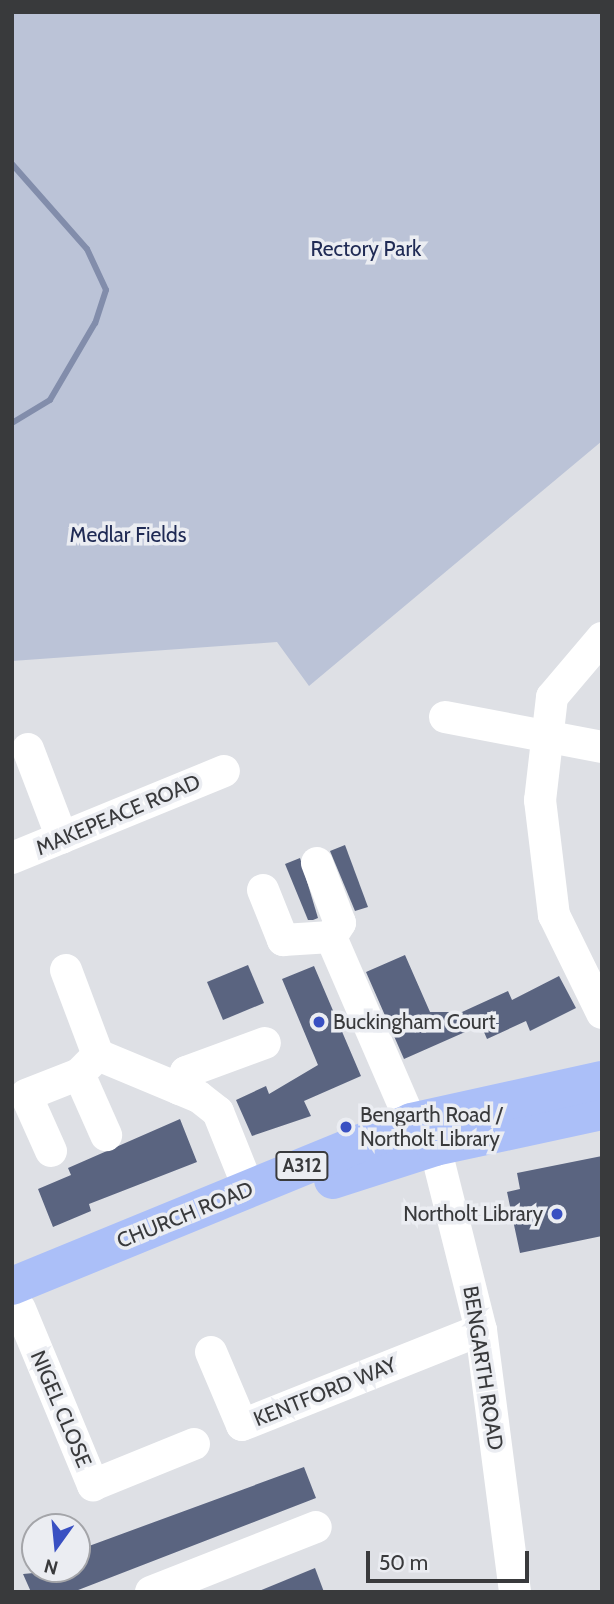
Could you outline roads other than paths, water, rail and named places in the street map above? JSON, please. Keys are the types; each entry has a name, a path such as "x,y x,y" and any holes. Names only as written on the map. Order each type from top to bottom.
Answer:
{"highway":[{"name":"CHURCH ROAD","path":"15,1303 249,1189 417,1126 602,1080"},
{"name":"CHURCH ROAD","path":"15,1303 336,1179 417,1126 602,1111"}],"street":[{"path":"602,638 552,697 550,737 540,800 546,876 554,915 602,1013"},
{"path":"445,717 602,747"},
{"path":"28,749 62,838"},
{"name":"MAKEPEACE ROAD","path":"12,858 223,771"},
{"path":"263,890 284,940 331,937 340,923 317,863"},
{"name":"BENGARTH ROAD","path":"331,937 417,1126 481,1330 514,1592"},
{"path":"65,970 106,1135"},
{"path":"179,1089 186,1072 265,1043"},
{"path":"51,1151 26,1095 89,1065 179,1089 218,1112 249,1189"},
{"name":"NIGEL CLOSE","path":"15,1303 93,1485 194,1444"},
{"name":"KENTFORD WAY","path":"211,1352 242,1424 481,1330"},
{"path":"151,1592 183,1586 316,1527"}],"waterway":[{"path":"12,164 87,249 106,290 95,323 50,400 12,423"}],"place":[{"name":"Buckingham Court","path":"319,1022"},
{"name":"Bengarth Road / Northolt Library","path":"346,1127"},
{"name":"Northolt Library","path":"557,1214"}],"park label":[{"name":"Rectory Park","path":"366,249"},
{"name":"Medlar Fields","path":"128,535"}]}
